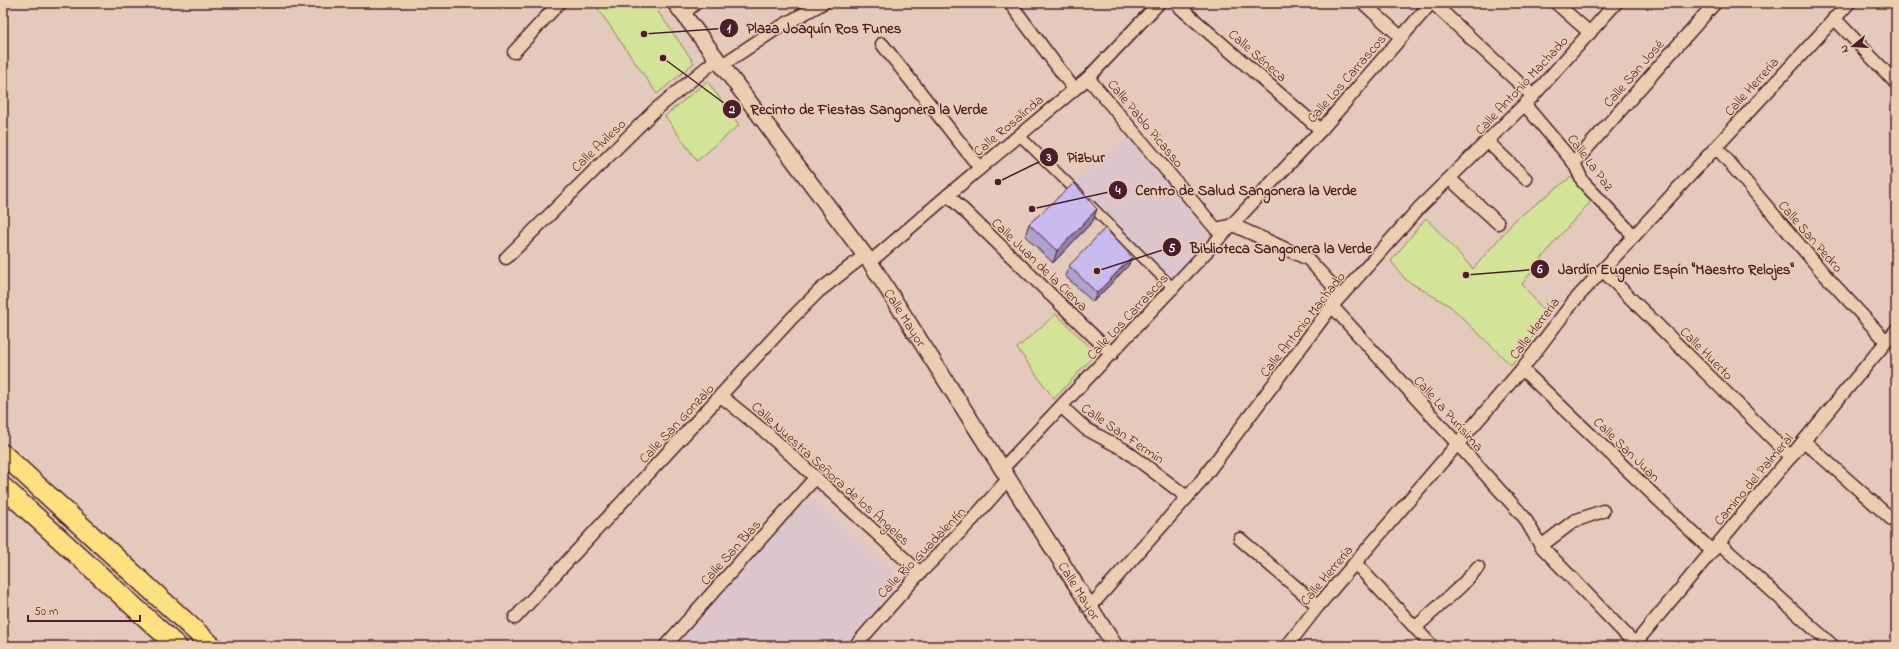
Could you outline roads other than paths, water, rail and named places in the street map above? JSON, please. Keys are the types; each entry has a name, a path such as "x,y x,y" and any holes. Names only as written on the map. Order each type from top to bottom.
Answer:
{"main road":[{"path":"3,454 212,646"},
{"path":"3,487 177,646"}],"street":[{"path":"514,52 559,3"},
{"path":"679,8 696,3"},
{"name":"Calle Avileso","path":"506,258 654,111 720,62 823,3"},
{"path":"1010,3 1074,90"},
{"name":"Calle Rosalinda","path":"868,259 948,195 1088,78 1159,3"},
{"name":"Calle Séneca","path":"1175,3 1321,130"},
{"path":"1363,3 1401,37"},
{"name":"Calle Los Carrascos","path":"1006,473 1062,407 1321,130 1432,3"},
{"name":"Calle La Paz","path":"1432,3 1529,101 1574,163 1583,182 1634,236"},
{"path":"1556,3 1590,33"},
{"name":"Calle Antonio Machado","path":"1090,606 1187,497 1332,306 1420,207 1529,101 1616,3"},
{"name":"Calle San José","path":"1574,163 1715,3"},
{"name":"Calle Herrería","path":"1287,646 1318,606 1522,369 1574,301 1717,148 1849,3"},
{"name":"Calle Mayor","path":"679,8 868,259 1115,646"},
{"path":"1834,18 1896,83"},
{"path":"882,44 980,168"},
{"name":"Calle Pablo Picasso","path":"1088,78 1216,229 1233,225"},
{"path":"1019,136 1174,288"},
{"path":"1488,142 1526,179"},
{"name":"Calle San Pedro","path":"1717,148 1825,275 1892,337"},
{"path":"1450,179 1498,223"},
{"name":"Calle Juan de la Cierva","path":"948,195 1112,354"},
{"path":"1233,225 1308,259 1333,286 1332,306"},
{"name":"Calle San Gonzalo","path":"515,618 792,318 819,292 868,259"},
{"name":"Calle Huerto","path":"1602,270 1791,457"},
{"name":"Calle La Purísima","path":"1332,306 1524,517 1541,546 1634,645"},
{"name":"Camino del Palmeral","path":"1634,645 1892,337"},
{"name":"Calle San Juan","path":"1522,369 1716,547 1833,646"},
{"name":"Calle Nuestra Señora de los Ángeles","path":"721,396 769,435 920,573"},
{"name":"Calle San Fermín","path":"1062,407 1086,429 1125,450 1187,497"},
{"path":"1804,441 1896,523"},
{"name":"Calle Río Guadalentín","path":"855,646 920,573 972,520 1006,473"},
{"name":"Calle San Blas","path":"665,646 816,477"},
{"path":"1541,546 1574,521 1603,511"},
{"path":"1240,539 1318,606"},
{"path":"1356,563 1432,646"},
{"path":"1415,628 1462,585 1478,567"}],"place":[{"name":"Plaza Joaquín Ros Funes","path":"644,34"},
{"name":"Recinto de Fiestas Sangonera la Verde","path":"663,58"},
{"name":"Pizbur","path":"998,182"},
{"name":"Centro de Salud Sangonera la Verde","path":"1032,209"},
{"name":"Biblioteca Sangonera la Verde","path":"1097,271"},
{"name":"Jardín Eugenio Espín \"Maestro Relojes\"","path":"1466,275"}]}
